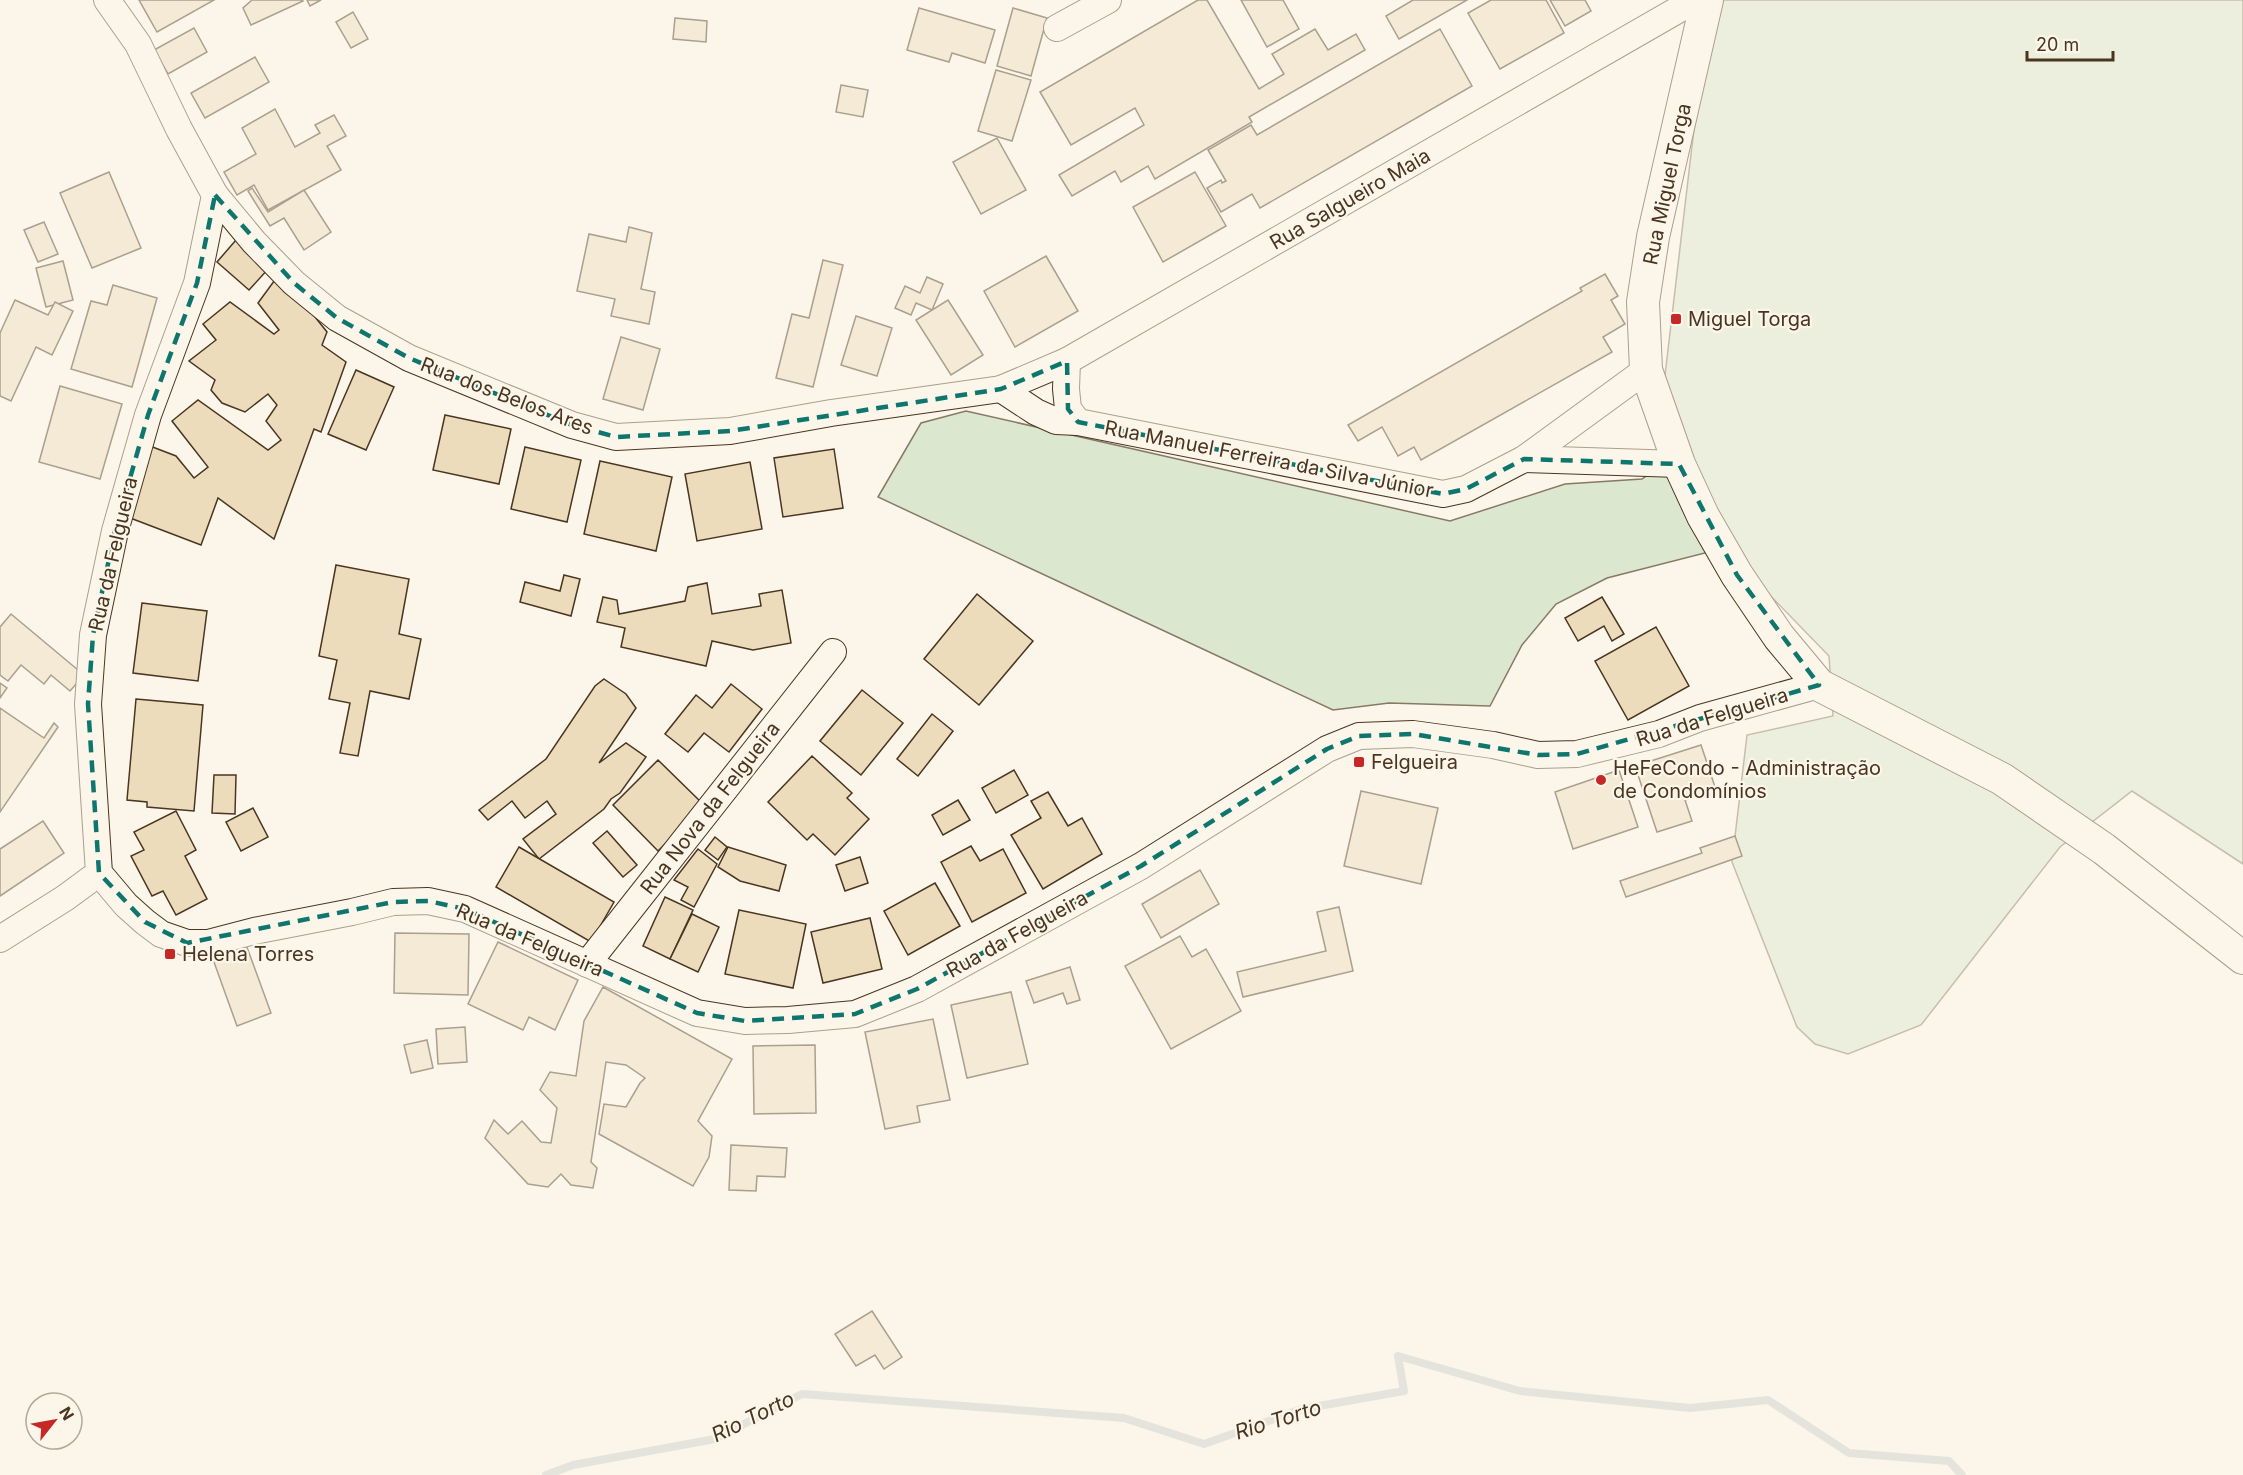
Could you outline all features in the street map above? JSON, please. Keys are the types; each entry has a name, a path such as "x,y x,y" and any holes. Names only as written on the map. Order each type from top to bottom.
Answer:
{"street":[{"path":"107,0 138,44 179,129 215,195"},
{"path":"1057,28 1108,0"},
{"name":"Rua Salgueiro Maia","path":"1001,389 1067,362 1695,0"},
{"name":"Rua Miguel Torga","path":"1707,0 1653,237 1643,302 1646,370 1679,464 1703,516 1737,575 1779,637 1819,685"},
{"name":"Rua dos Belos Ares","path":"215,195 254,242 294,283 337,318 409,358 572,425 616,436 730,430 1001,389"},
{"name":"Rua da Felgueira","path":"215,195 197,283 148,415 115,531 93,635 88,704 99,873 126,905 145,922 173,940 187,944 208,942 254,930 393,902 428,901 465,909 697,1013 745,1021 855,1014 928,983 1141,866 1327,749 1359,736 1413,734 1493,745 1538,755 1577,754 1659,734 1700,718 1819,685"},
{"name":"Rua Manuel Ferreira da Silva Júnior","path":"1067,362 1068,409 1078,422"},
{"name":"Rua Manuel Ferreira da Silva Júnior","path":"1001,389 1036,412 1056,421 1078,422 1443,494 1466,489 1524,459 1646,370"},
{"name":"Rua Manuel Ferreira da Silva Júnior","path":"1524,459 1679,464"},
{"name":"Rua Nova da Felgueira","path":"587,964 833,652"},
{"path":"1819,685 2002,779 2104,849 2243,958"},
{"path":"0,939 65,898 99,873"}],"highlighted area":[{"path":"215,195 294,283 337,318 409,358 572,425 616,437 730,431 1001,389 1067,361 1068,409 1078,422 1443,494 1466,489 1524,459 1679,464 1737,575 1819,685 1577,754 1538,755 1413,734 1359,736 1327,749 1141,866 917,989 855,1014 745,1021 697,1013 465,909 428,901 393,902 187,943 145,922 99,873 88,704 93,635 115,531 148,415 197,283"}],"green space":[{"path":"1711,0 2243,0 2243,864 2132,791 2060,847 1921,1025 1848,1054 1815,1044 1797,1027 1732,862 1747,735 1833,716 1829,656 1724,548 1607,578 1556,604 1522,645 1490,706 1389,703 1333,710 878,497 921,423 966,411 1450,521 1565,484 1642,479 1687,447 1664,384"}],"building":[{"path":"139,0 214,0 157,32"},
{"path":"252,0 303,1 251,25 243,8"},
{"path":"307,0 321,0 310,6"},
{"path":"1198,0 1207,0 1259,89 1284,74 1272,54 1315,29 1328,50 1356,34 1365,50 1249,117 1252,122 1155,179 1148,166 1121,182 1115,171 1072,196 1059,175 1144,125 1135,108 1071,145 1040,92"},
{"path":"1241,0 1283,0 1299,29 1267,47"},
{"path":"1413,0 1467,0 1399,39 1386,16"},
{"path":"1491,0 1546,0 1564,33 1500,69 1468,13"},
{"path":"1550,0 1585,0 1591,11 1565,26"},
{"path":"919,8 995,30 985,63 952,53 949,62 907,50"},
{"path":"1013,8 1047,18 1031,76 997,66"},
{"path":"353,12 368,39 351,48 336,22"},
{"path":"675,18 707,21 706,42 673,39"},
{"path":"194,28 207,52 168,74 154,50"},
{"path":"1440,29 1472,86 1260,208 1252,194 1221,212 1207,188 1221,180 1222,183 1226,181 1208,150 1251,125 1257,135"},
{"path":"255,57 269,82 205,118 191,93"},
{"path":"996,70 1031,80 1012,141 978,131"},
{"path":"841,85 868,90 863,117 836,112"},
{"path":"275,109 295,147 320,133 315,125 334,115 346,136 327,146 341,170 268,210 254,185 237,195 224,172 256,154 242,128"},
{"path":"997,138 1026,190 981,214 953,162"},
{"path":"109,172 141,248 92,268 60,193"},
{"path":"1195,172 1226,226 1163,262 1133,207"},
{"path":"252,188 268,212 304,190 331,232 304,250 284,218 270,226 248,191"},
{"path":"44,222 58,254 38,262 24,230"},
{"path":"629,227 652,233 641,289 655,292 649,324 611,316 615,299 577,291 589,234 626,242"},
{"path":"236,240 269,268 249,290 217,262"},
{"path":"1046,256 1078,311 1015,347 984,291"},
{"path":"823,260 843,265 813,387 776,378 792,314 809,318"},
{"path":"63,261 73,300 46,307 36,268"},
{"path":"280,273 327,332 322,345 346,362 321,432 314,429 274,539 218,498 201,545 125,516 150,446 176,456 194,478 208,467 172,421 198,400 268,450 281,440 266,421 277,405 268,394 245,412 222,403 211,390 215,380 189,361 216,340 203,324 230,302 274,334 279,330 258,303"},
{"path":"1605,274 1618,296 1611,300 1625,324 1603,337 1612,352 1421,460 1414,447 1398,456 1382,427 1358,441 1348,425 1582,291 1580,288"},
{"path":"927,277 943,284 932,310 916,303 911,315 895,308 905,286 920,293"},
{"path":"113,285 157,298 132,387 71,369 91,301 107,305"},
{"path":"15,300 48,315 55,302 73,311 52,355 36,347 11,401 0,396 0,333"},
{"path":"948,300 983,355 951,375 916,320"},
{"path":"856,316 892,328 877,376 841,365"},
{"path":"621,337 660,349 643,410 603,399"},
{"path":"356,370 394,387 366,450 328,434"},
{"path":"60,386 122,404 100,479 39,462"},
{"path":"445,415 511,429 499,484 433,470"},
{"path":"525,447 581,460 567,522 511,509"},
{"path":"834,449 843,508 783,517 774,458"},
{"path":"600,461 672,477 656,551 584,534"},
{"path":"750,462 762,529 697,541 685,474"},
{"path":"336,565 409,579 399,634 421,639 409,699 370,691 358,756 340,753 350,703 329,699 337,660 319,656"},
{"path":"564,575 580,579 571,616 520,602 525,582 560,591"},
{"path":"707,583 712,614 761,606 759,594 782,590 791,643 753,650 712,641 706,666 621,647 625,628 597,622 603,597 617,600 619,614 685,601 688,587"},
{"path":"977,594 1033,641 979,705 924,659"},
{"path":"1602,597 1624,634 1612,641 1604,626 1578,641 1565,618"},
{"path":"142,603 207,611 198,681 133,673"},
{"path":"11,614 84,675 70,691 51,675 44,684 21,665 8,681 0,675 0,627"},
{"path":"1656,627 1689,686 1628,720 1595,661"},
{"path":"604,679 626,694 636,708 599,763 626,743 646,757 620,793 611,799 604,809 539,859 523,839 556,814 547,801 525,818 512,801 488,820 479,810 546,759 595,686"},
{"path":"0,683 7,688 0,698"},
{"path":"731,684 762,709 729,752 704,733 688,752 665,734 696,695 712,708"},
{"path":"862,690 903,723 861,775 820,741"},
{"path":"136,699 203,705 194,811 147,807 147,802 127,800"},
{"path":"0,708 44,738 54,723 58,727 0,812"},
{"path":"932,714 953,731 918,776 897,759"},
{"path":"1701,745 1716,790 1685,800 1692,821 1657,832 1635,766"},
{"path":"812,756 852,793 847,798 869,819 835,855 813,834 807,840 768,802"},
{"path":"658,760 704,805 658,851 613,805"},
{"path":"1014,770 1028,795 996,813 982,788"},
{"path":"1619,770 1638,827 1573,849 1555,792"},
{"path":"214,775 236,775 235,814 212,813"},
{"path":"1361,791 1438,808 1421,884 1344,866"},
{"path":"1048,792 1068,826 1082,818 1102,854 1043,889 1011,835 1041,818 1031,801"},
{"path":"958,800 970,820 943,835 932,815"},
{"path":"253,808 268,837 241,851 226,822"},
{"path":"176,811 196,850 185,856 207,899 176,915 163,891 152,896 131,856 144,850 134,832"},
{"path":"43,821 64,853 0,896 0,849"},
{"path":"607,831 637,865 623,877 593,843"},
{"path":"1735,836 1742,856 1626,897 1620,881 1702,853 1700,848"},
{"path":"715,837 727,847 718,860 705,850"},
{"path":"971,846 980,861 1003,849 1026,893 972,922 941,862"},
{"path":"519,847 614,902 591,942 496,887"},
{"path":"728,847 786,865 779,891 740,881 718,867"},
{"path":"698,849 717,864 694,907 681,900 688,887 674,880"},
{"path":"860,857 868,883 845,891 836,865"},
{"path":"1200,870 1219,904 1161,938 1142,904"},
{"path":"935,883 960,926 908,955 884,911"},
{"path":"665,897 693,910 670,959 643,946"},
{"path":"1339,907 1353,971 1243,997 1237,972 1326,951 1317,912"},
{"path":"739,910 806,924 793,988 725,974"},
{"path":"692,914 719,927 698,972 670,959"},
{"path":"870,918 882,969 823,983 811,932"},
{"path":"395,933 469,934 468,995 394,993"},
{"path":"1180,936 1192,957 1206,949 1241,1011 1171,1049 1125,966"},
{"path":"244,939 271,1013 237,1026 210,951"},
{"path":"498,942 578,980 555,1030 529,1017 523,1030 468,1004"},
{"path":"1070,967 1080,1000 1067,1004 1063,993 1034,1003 1026,981"},
{"path":"603,987 732,1059 698,1121 712,1136 709,1157 693,1186 599,1134 604,1104 626,1107 645,1078 626,1065 606,1062 591,1162 597,1168 593,1188 571,1185 561,1174 548,1187 528,1184 485,1138 494,1120 508,1134 522,1121 541,1142 551,1143 557,1108 540,1090 550,1072 576,1076 584,1021"},
{"path":"1011,992 1028,1064 967,1078 951,1005"},
{"path":"933,1019 950,1100 917,1106 920,1122 885,1129 865,1032"},
{"path":"465,1027 467,1062 438,1064 436,1029"},
{"path":"427,1040 433,1068 411,1073 404,1045"},
{"path":"815,1045 816,1113 754,1114 753,1046"},
{"path":"731,1145 787,1148 785,1177 757,1176 756,1191 729,1190"},
{"path":"872,1311 902,1357 884,1369 875,1355 856,1366 835,1334"}],"waterway":[{"name":"Rio Torto","path":"546,1475 573,1465 715,1439 802,1394 1124,1418 1204,1444 1302,1409 1404,1391 1398,1356 1520,1391 1690,1408 1768,1400 1849,1453 1949,1461 1962,1475"}],"place":[{"name":"Miguel Torga","path":"1676,319"},
{"name":"Felgueira","path":"1359,762"},
{"name":"HeFeCondo - Administração de Condomínios","path":"1601,780"},
{"name":"Helena Torres","path":"170,954"}]}
